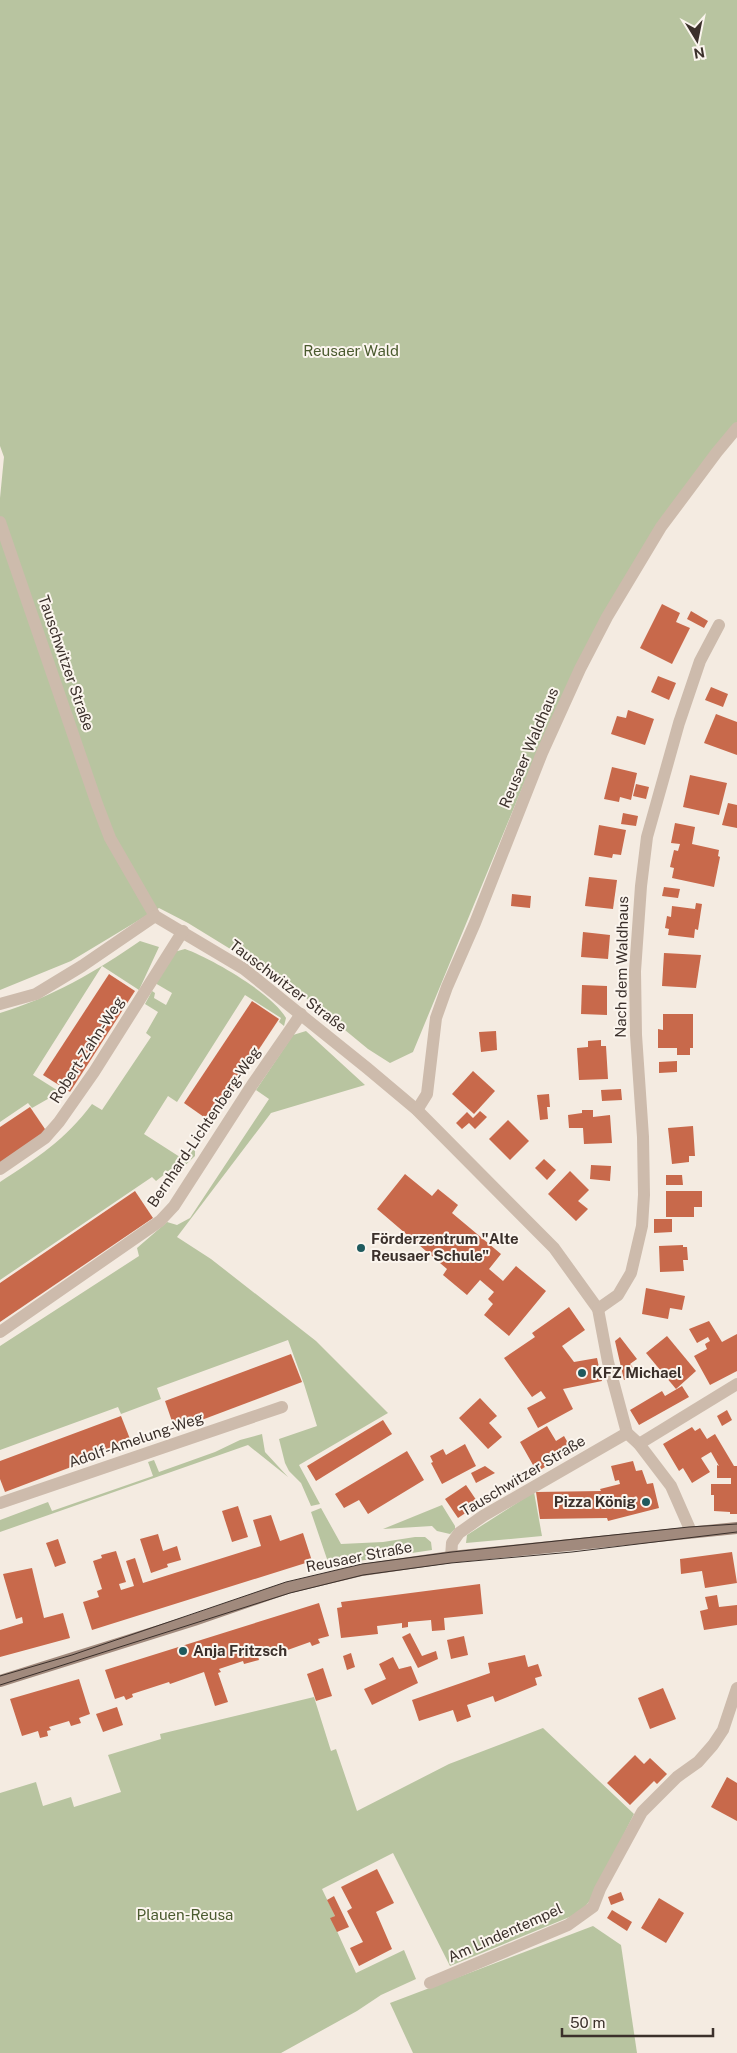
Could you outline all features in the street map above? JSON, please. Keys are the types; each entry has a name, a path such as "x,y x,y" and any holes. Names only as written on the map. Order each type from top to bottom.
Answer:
{"street":[{"name":"Reusaer Waldhaus","path":"417,1110 426,1094 436,1018 447,987 475,923 542,753 580,668 607,617 661,527 737,428"},
{"name":"Tauschwitzer Straße","path":"0,522 110,838 155,916 244,969 417,1110 554,1248 598,1309 608,1362 627,1433 483,1516 459,1533 452,1543 451,1557"},
{"name":"Nach dem Waldhaus","path":"598,1309 618,1295 631,1273 642,1226 644,1195 643,1137 636,1035 635,971 641,886 648,837 679,723 700,661 720,625"},
{"path":"0,1004 36,994 82,966 155,916"},
{"name":"Robert-Zahn-Weg","path":"0,1169 45,1138 58,1122 94,1072 183,931"},
{"name":"Bernhard-Lichtenberg-Weg","path":"0,1332 160,1221 174,1206 301,1014"},
{"path":"639,1444 737,1384"},
{"name":"Adolf-Amelung-Weg","path":"0,1503 282,1407"},
{"path":"627,1433 639,1444 671,1486 689,1527 689,1532"},
{"name":"Reusaer Straße","path":"0,1681 194,1620 287,1588 362,1570 451,1557 737,1528"},
{"name":"Am Lindentempel","path":"430,1983 568,1925 593,1908 600,1889 642,1812 677,1777 698,1762 714,1745 723,1730 737,1688"}],"green space":[{"name":"Reusaer Wald","path":"0,0 737,0 737,425 656,526 537,752 413,1052 390,1063 368,1049 294,988 188,923 159,908 71,961 0,990 0,498 4,457 0,446"},
{"path":"140,941 159,947 139,990 102,966 33,1075 60,1092 32,1108 28,1103 0,1122 0,1013 37,1000 73,983"},
{"path":"185,949 225,968 268,998 286,1018 284,1026 279,1022 281,1018 245,995 177,1102 168,1096 144,1134 183,1159 191,1147 195,1149 195,1156 179,1171 175,1166 156,1181 152,1177 0,1280 0,1182 61,1138 92,1104 102,1110 151,1037 146,1033 158,1012 145,1004 152,991 155,993 154,998 166,1005 172,993 155,983 174,952"},
{"path":"306,1031 365,1085 271,1113 177,1237 211,1259 316,1341 388,1413 299,1465 320,1504 311,1506 301,1483 289,1471 285,1463 279,1439 317,1426 288,1340 157,1388 161,1399 121,1414 118,1407 0,1450 0,1346 139,1256 137,1248 167,1222 177,1225 190,1218 269,1099 256,1090 293,1035"},
{"path":"262,1434 265,1452 288,1477 248,1445 0,1532 0,1520 48,1502 52,1511 153,1476 148,1462 154,1460 159,1472 215,1452 240,1440"},
{"path":"534,1492 542,1536 466,1543 467,1535"},
{"path":"442,1505 455,1526 455,1529 450,1534 437,1531 432,1526 383,1529"},
{"path":"321,1508 341,1544 425,1537 431,1542 432,1550 338,1564 328,1562 311,1512"},
{"name":"Plauen-Reusa","path":"314,1697 331,1751 336,1749 357,1811 449,1764 543,1728 634,1814 592,1898 584,1908 572,1916 450,1966 393,1853 322,1889 335,1916 331,1918 356,1973 404,1950 416,1979 381,1995 357,2011 281,2053 0,2053 0,1793 36,1782 43,1806 71,1797 74,1807 121,1792 108,1755 161,1739 160,1734"},
{"path":"593,1926 621,1945 637,2053 413,2053 390,2003"}],"building":[{"path":"662,604 680,613 676,622 690,628 672,664 640,648"},
{"path":"691,611 708,621 704,628 687,619"},
{"path":"658,676 676,683 669,700 651,692"},
{"path":"711,687 728,694 723,707 705,700"},
{"path":"628,710 654,719 645,745 611,734 617,716 626,718"},
{"path":"716,714 737,722 737,755 704,743"},
{"path":"612,767 637,773 631,800 620,797 619,802 604,799"},
{"path":"690,775 727,783 719,815 683,807"},
{"path":"636,784 649,787 646,799 633,796"},
{"path":"728,803 737,805 737,828 722,825"},
{"path":"623,813 638,816 636,826 621,824"},
{"path":"675,823 695,827 692,844 719,850 718,856 720,857 714,887 672,878 674,868 670,867 674,850 678,851 680,844 671,843"},
{"path":"599,825 626,830 621,855 613,854 612,858 594,855"},
{"path":"589,877 617,880 613,909 585,906"},
{"path":"664,887 680,889 678,898 662,896"},
{"path":"512,894 531,896 530,908 511,906"},
{"path":"696,903 702,904 698,930 695,929 694,938 668,935 669,929 665,928 667,916 671,917 672,906 695,909"},
{"path":"583,932 610,935 608,959 581,957"},
{"path":"664,953 701,955 696,988 662,986"},
{"path":"109,974 135,991 70,1092 43,1075"},
{"path":"582,985 607,986 607,1015 581,1014"},
{"path":"252,1001 279,1019 211,1122 184,1103"},
{"path":"663,1014 693,1014 693,1048 690,1048 690,1055 677,1055 677,1048 658,1048 658,1029 663,1030"},
{"path":"496,1031 497,1050 481,1052 479,1032"},
{"path":"601,1040 601,1046 606,1046 608,1079 579,1080 577,1048 588,1047 588,1041"},
{"path":"677,1061 677,1072 659,1073 659,1062"},
{"path":"473,1071 495,1091 474,1114 452,1094"},
{"path":"621,1089 622,1100 602,1101 601,1090"},
{"path":"549,1094 550,1107 547,1107 548,1119 540,1120 537,1095"},
{"path":"30,1107 47,1132 0,1164 0,1127"},
{"path":"582,1110 593,1110 593,1117 610,1115 612,1143 584,1144 583,1128 569,1128 568,1115 582,1113"},
{"path":"480,1111 487,1117 475,1129 469,1123 462,1129 456,1123 467,1112 473,1118"},
{"path":"508,1120 529,1141 510,1160 489,1139"},
{"path":"693,1126 695,1156 689,1156 689,1162 672,1164 668,1128"},
{"path":"544,1159 556,1170 547,1180 535,1168"},
{"path":"591,1165 611,1166 610,1181 590,1179"},
{"path":"570,1171 589,1190 578,1201 588,1209 576,1221 548,1194"},
{"path":"405,1174 432,1196 438,1189 458,1205 452,1213 501,1254 489,1269 503,1281 516,1266 546,1291 509,1336 484,1315 493,1304 488,1299 494,1292 480,1280 467,1295 443,1275 447,1269 377,1209"},
{"path":"666,1175 682,1175 683,1185 666,1185"},
{"path":"135,1191 153,1218 0,1322 0,1283"},
{"path":"666,1191 702,1191 702,1207 694,1207 694,1217 666,1217"},
{"path":"654,1219 672,1219 672,1232 654,1233"},
{"path":"683,1245 683,1247 687,1247 688,1260 683,1260 684,1271 660,1272 659,1246"},
{"path":"646,1288 685,1296 682,1310 670,1308 668,1319 642,1314"},
{"path":"569,1307 585,1330 562,1346 574,1362 597,1358 602,1381 563,1389 573,1409 538,1428 527,1408 546,1398 541,1391 532,1397 504,1358 535,1337 532,1333"},
{"path":"709,1321 722,1342 737,1334 737,1371 710,1385 694,1356 707,1349 705,1344 710,1341 708,1337 697,1343 689,1329"},
{"path":"667,1336 696,1371 676,1389 646,1353"},
{"path":"620,1337 637,1359 630,1364 636,1371 624,1380 615,1341"},
{"path":"291,1354 302,1382 175,1430 165,1401"},
{"path":"682,1386 689,1397 639,1425 630,1410 662,1391 665,1396"},
{"path":"480,1398 497,1416 489,1423 502,1437 488,1449 459,1418"},
{"path":"727,1410 732,1420 722,1426 717,1416"},
{"path":"121,1416 132,1444 5,1492 0,1479 0,1461"},
{"path":"383,1420 392,1434 316,1481 307,1466"},
{"path":"547,1426 556,1441 564,1436 572,1450 537,1472 520,1442"},
{"path":"692,1427 695,1431 700,1428 707,1439 715,1434 734,1466 737,1466 737,1514 714,1511 714,1495 711,1495 711,1484 731,1484 731,1478 717,1478 717,1465 719,1466 711,1452 701,1458 710,1472 692,1483 683,1468 679,1471 663,1444"},
{"path":"465,1444 476,1466 442,1484 431,1463 433,1462 430,1456 443,1449 446,1455"},
{"path":"407,1451 424,1480 368,1514 359,1500 344,1508 335,1494"},
{"path":"633,1461 636,1471 642,1470 647,1484 653,1483 659,1508 608,1521 607,1518 540,1519 536,1492 601,1491 600,1489 620,1484 619,1480 615,1481 611,1466"},
{"path":"485,1466 495,1473 476,1483 471,1473"},
{"path":"466,1485 479,1504 458,1518 445,1499"},
{"path":"238,1506 248,1537 232,1542 222,1511"},
{"path":"271,1515 280,1541 303,1533 312,1561 92,1630 83,1602 99,1597 97,1591 102,1589 93,1561 102,1558 101,1555 116,1551 126,1582 119,1584 121,1590 134,1586 126,1561 135,1558 143,1583 261,1546 253,1520"},
{"path":"158,1534 163,1551 177,1546 181,1560 167,1564 168,1567 151,1573 140,1539"},
{"path":"58,1539 66,1563 55,1567 46,1543"},
{"path":"732,1552 737,1583 705,1588 702,1571 681,1574 680,1559"},
{"path":"32,1568 44,1618 63,1613 70,1638 0,1657 0,1630 23,1623 22,1617 16,1619 3,1574"},
{"path":"480,1584 483,1614 444,1618 445,1630 432,1631 431,1620 408,1622 408,1627 402,1628 402,1623 377,1626 378,1634 341,1638 337,1608 342,1607 341,1602"},
{"path":"717,1595 719,1607 737,1605 737,1625 704,1630 700,1611 708,1609 705,1597"},
{"path":"319,1603 329,1636 318,1639 320,1643 312,1646 310,1642 282,1652 281,1649 258,1656 259,1660 244,1664 243,1661 219,1669 221,1672 218,1673 228,1702 215,1706 204,1672 170,1684 169,1682 132,1694 133,1697 126,1700 124,1696 115,1699 105,1670"},
{"path":"410,1633 422,1656 436,1651 438,1659 418,1668 402,1637"},
{"path":"464,1636 468,1655 451,1659 447,1640"},
{"path":"351,1653 355,1667 347,1670 343,1656"},
{"path":"525,1655 528,1667 538,1664 542,1676 535,1678 537,1685 495,1702 493,1696 467,1705 471,1717 457,1722 453,1710 419,1721 412,1700 490,1673 488,1663"},
{"path":"393,1657 399,1669 411,1666 418,1683 372,1705 364,1689 386,1679 379,1664"},
{"path":"323,1668 332,1696 316,1701 307,1674"},
{"path":"79,1679 90,1714 79,1718 81,1723 71,1726 69,1721 49,1727 51,1730 47,1731 48,1736 40,1738 38,1731 22,1736 10,1699"},
{"path":"663,1688 676,1719 650,1729 638,1698"},
{"path":"117,1707 123,1725 103,1732 96,1714"},
{"path":"635,1755 644,1764 650,1758 667,1774 657,1784 654,1781 630,1805 607,1783"},
{"path":"727,1777 737,1783 737,1821 711,1807"},
{"path":"377,1869 394,1903 376,1912 392,1949 359,1966 350,1948 363,1942 347,1911 352,1908 341,1887"},
{"path":"621,1892 624,1900 611,1905 608,1897"},
{"path":"334,1896 349,1927 337,1932 330,1918 335,1916 327,1900"},
{"path":"659,1898 684,1913 666,1943 641,1928"},
{"path":"612,1910 632,1922 627,1931 607,1918"}],"tram line":[{"path":"0,1676 72,1655 286,1582 362,1564 452,1552 689,1527 737,1524"},
{"path":"0,1685 290,1593 363,1575 451,1563 572,1552 737,1532"}],"place":[{"name":"Förderzentrum \"Alte Reusaer Schule\"","path":"361,1248"},
{"name":"KFZ Michael","path":"582,1373"},
{"name":"Pizza König","path":"646,1502"},
{"name":"Anja Fritzsch","path":"183,1651"}]}
